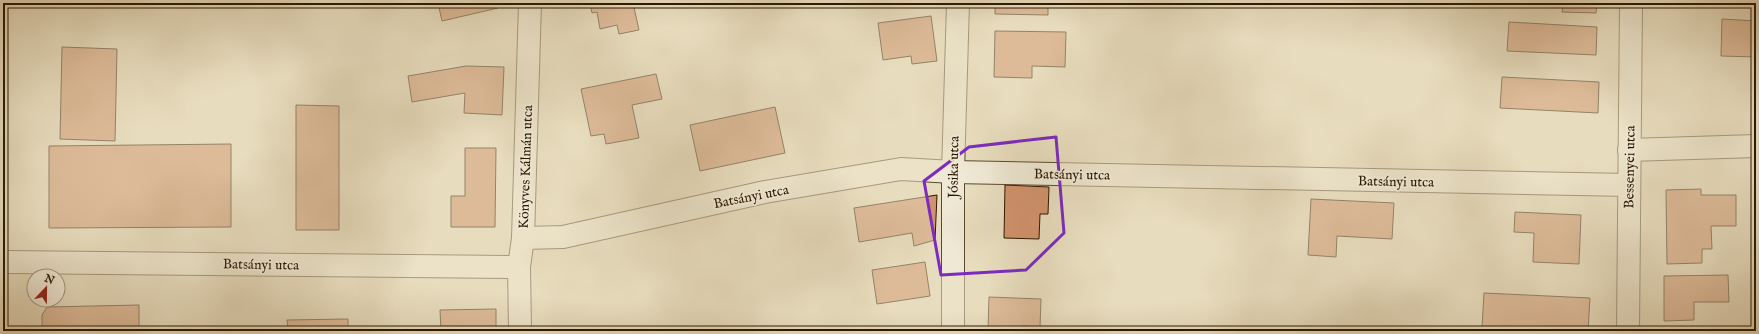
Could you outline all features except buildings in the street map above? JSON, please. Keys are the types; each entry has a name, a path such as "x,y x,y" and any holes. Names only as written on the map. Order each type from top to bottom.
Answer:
{"street":[{"name":"Könyves Kálmán utca","path":"520,331 519,266 523,238 530,3"},
{"name":"Jósika utca","path":"953,331 953,172 958,3"},
{"name":"Bessenyei utca","path":"1628,331 1631,3"},
{"path":"1629,150 1756,146"},
{"name":"Batsányi utca","path":"523,238 563,236 765,192 901,169 953,172 1629,185"},
{"name":"Batsányi utca","path":"3,262 519,266"}],"highlighted area":[{"path":"1056,137 1064,233 1026,270 941,275 924,181 969,147"}]}
